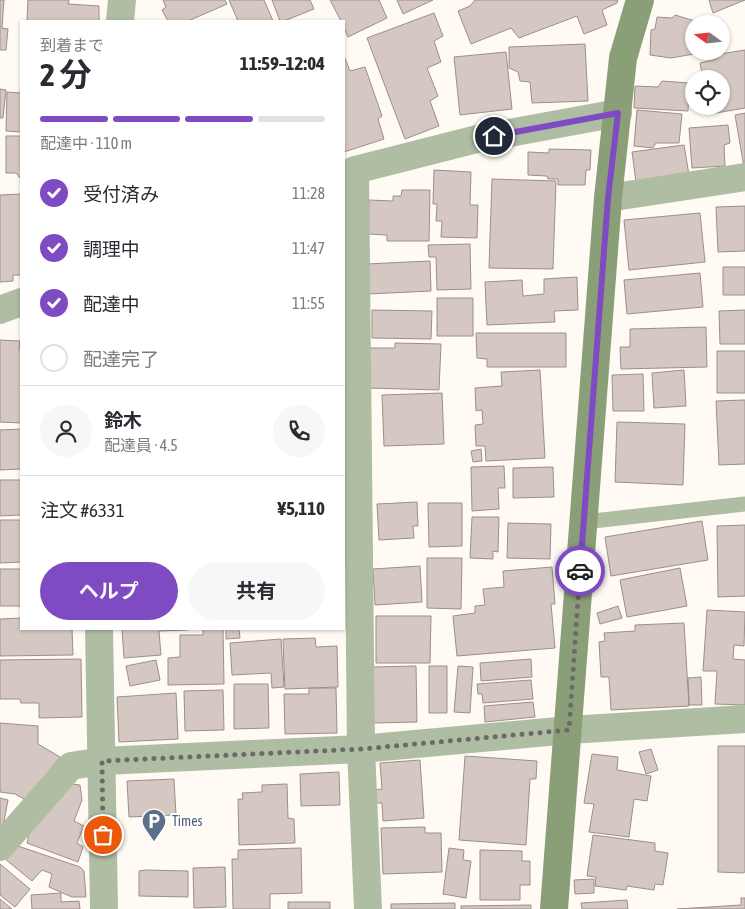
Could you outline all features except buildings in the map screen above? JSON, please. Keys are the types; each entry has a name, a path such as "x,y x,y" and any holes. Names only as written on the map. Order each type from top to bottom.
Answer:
{"street":[{"path":"120,20 122,0"},
{"path":"554,909 608,198 623,58 640,0"},
{"path":"368,909 361,749 350,172 476,139 618,113"},
{"path":"608,198 745,177"},
{"path":"0,310 20,302"},
{"path":"99,630 104,909"},
{"path":"0,846 71,766 102,761 361,749 569,730 745,719"}],"lane":[{"path":"584,522 745,504"}],"way so far":[{"path":"103,835 102,761 361,749 569,730 580,571"}],"place":[{"name":"Times","path":"154,842"}],"route":[{"path":"494,136 618,113 608,198 580,571"}]}
